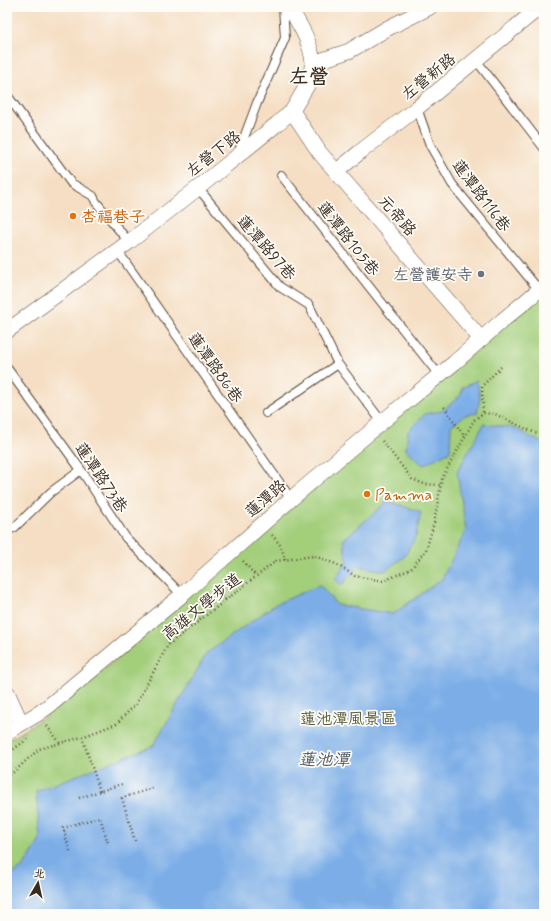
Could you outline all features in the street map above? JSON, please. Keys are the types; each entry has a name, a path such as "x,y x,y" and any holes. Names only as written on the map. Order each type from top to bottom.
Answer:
{"street":[{"path":"289,7 304,33 312,52 313,63 349,51 388,28 430,7"},
{"name":"左營新路","path":"337,171 417,108 540,7"},
{"name":"左營下路","path":"7,331 123,246 254,144 292,111 308,84 313,63"},
{"name":"元帝路","path":"292,111 320,153 481,339"},
{"name":"蓮潭路","path":"7,732 50,705 182,595 291,499 542,288"},
{"path":"7,692 21,723"}],"lane":[{"path":"237,157 257,103 285,38 283,7"},
{"path":"476,60 544,148"},
{"name":"蓮潭路86巷","path":"7,95 71,183 93,196 123,246 291,499"},
{"name":"蓮潭路116巷","path":"417,108 430,145 452,184 542,288"},
{"name":"蓮潭路105巷","path":"281,175 439,375"},
{"name":"蓮潭路97巷","path":"198,188 280,287 309,305 338,364 382,422"},
{"path":"266,413 338,364"},
{"name":"蓮潭路73巷","path":"7,368 81,470 126,538 182,595"},
{"path":"7,531 14,527 51,492 81,470"}],"path":[{"path":"483,413 482,386 502,367"},
{"path":"444,407 465,438"},
{"path":"382,441 412,479 424,484 440,486 442,478 474,420 483,413 495,414 535,433 544,435"},
{"name":"高雄文學步道","path":"7,778 40,749 82,737 116,724 136,704 168,645 276,561 314,556 336,564 355,576 383,581 411,569 426,550 434,523 440,486"},
{"path":"272,535 281,546 285,560"},
{"path":"243,561 256,576"},
{"path":"214,587 226,600"},
{"path":"47,726 60,743"},
{"path":"82,737 100,791"},
{"path":"78,798 122,784"},
{"path":"136,841 122,798 153,788"},
{"path":"70,851 63,828 100,817 108,843"}],"green space":[{"name":"蓮池潭","path":"544,293 544,914 7,914 7,741 64,704"}],"water":[{"path":"477,380 480,398 477,413 465,415 451,426 450,451 423,465 406,450 408,431 425,414 442,411 461,395 462,388"},
{"name":"蓮池潭","path":"484,424 515,428 544,444 544,914 7,914 7,878 24,866 40,840 36,791 153,746 207,653 276,604 320,585 337,605 393,614 442,579 466,530 457,472"},
{"path":"388,501 421,512 416,536 404,557 385,571 358,566 342,585 335,579 347,561 343,540"}],"place":[{"name":"杏福巷子","path":"73,216"},
{"name":"左營護安寺","path":"481,274"},
{"name":"Pamma","path":"367,494"}],"district":[{"name":"左營","path":"309,76"}],"park label":[{"name":"蓮池潭風景區","path":"348,718"}]}
